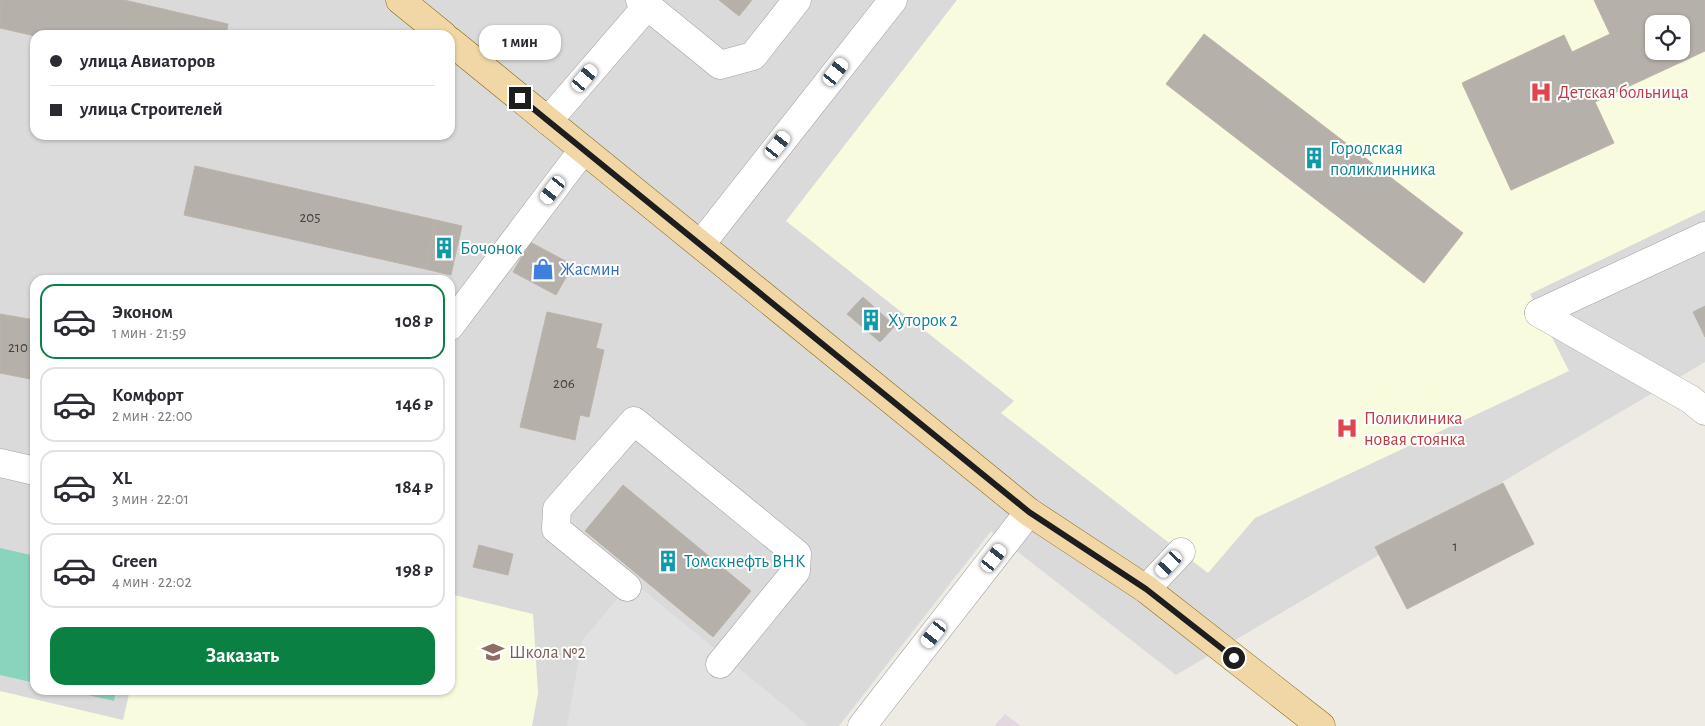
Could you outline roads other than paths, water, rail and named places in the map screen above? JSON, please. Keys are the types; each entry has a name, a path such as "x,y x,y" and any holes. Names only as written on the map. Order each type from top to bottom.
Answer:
{"main road":[{"path":"400,0 437,30"},
{"path":"455,45 1029,512 1146,589 1321,726"}],"street":[{"path":"548,121 644,3 720,65 753,56 797,0"},
{"path":"701,244 893,0"},
{"path":"455,319 583,150"},
{"path":"1705,236 1539,314 1690,400 1705,411"},
{"path":"627,587 556,529 557,509 634,421 797,554 796,571 720,664"},
{"path":"0,462 30,470"},
{"path":"862,726 1029,512"},
{"path":"1146,589 1181,552"}],"place":[{"name":"Детская больница","path":"1541,92"},
{"name":"Городская поликлинника","path":"1314,158"},
{"name":"Бочонок","path":"444,248"},
{"name":"Жасмин","path":"543,269"},
{"name":"Хуторок 2","path":"871,320"},
{"name":"Поликлиника новая стоянка","path":"1347,428"},
{"name":"Томскнефть ВНК","path":"668,561"},
{"name":"Школа №2","path":"493,652"}]}
